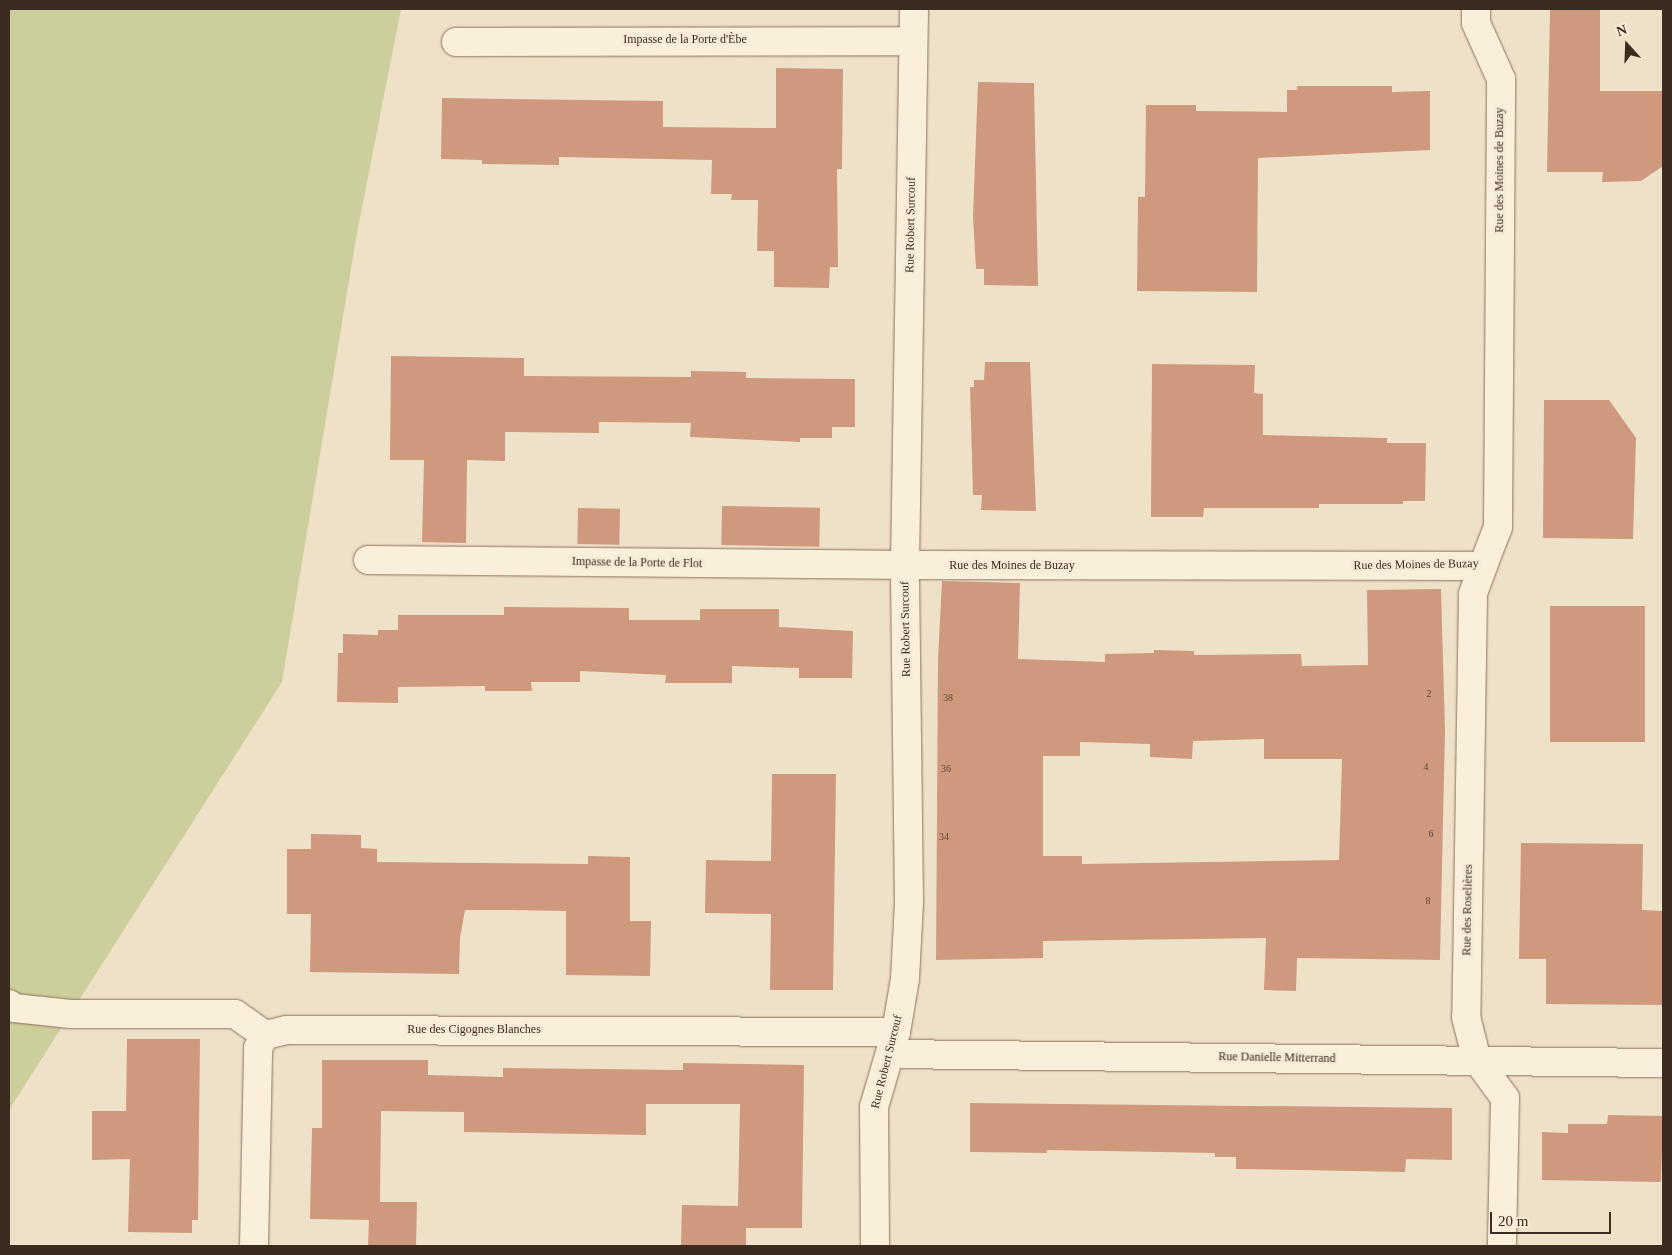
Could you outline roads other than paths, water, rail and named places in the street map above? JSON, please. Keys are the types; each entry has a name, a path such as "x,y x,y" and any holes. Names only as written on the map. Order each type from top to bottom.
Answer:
{"street":[{"name":"Rue Robert Surcouf","path":"875,1246 874,1107 893,1043 905,979 909,902 906,566 914,9"},
{"name":"Rue des Moines de Buzay","path":"906,566 1483,566 1498,527 1501,78 1476,23 1476,9"},
{"name":"Impasse de la Porte d'Èbe","path":"456,42 913,41"},
{"name":"Impasse de la Porte de Flot","path":"368,560 906,566"},
{"name":"Rue des Roselières","path":"1483,566 1473,594 1466,1017 1477,1060 1505,1098 1502,1246"},
{"path":"9,1004 14,1008 71,1014 235,1014 265,1035 258,1048 254,1246"},
{"name":"Rue des Cigognes Blanches","path":"265,1035 286,1030 893,1043"},
{"name":"Rue Danielle Mitterrand","path":"893,1043 1477,1060 1663,1062"}]}
